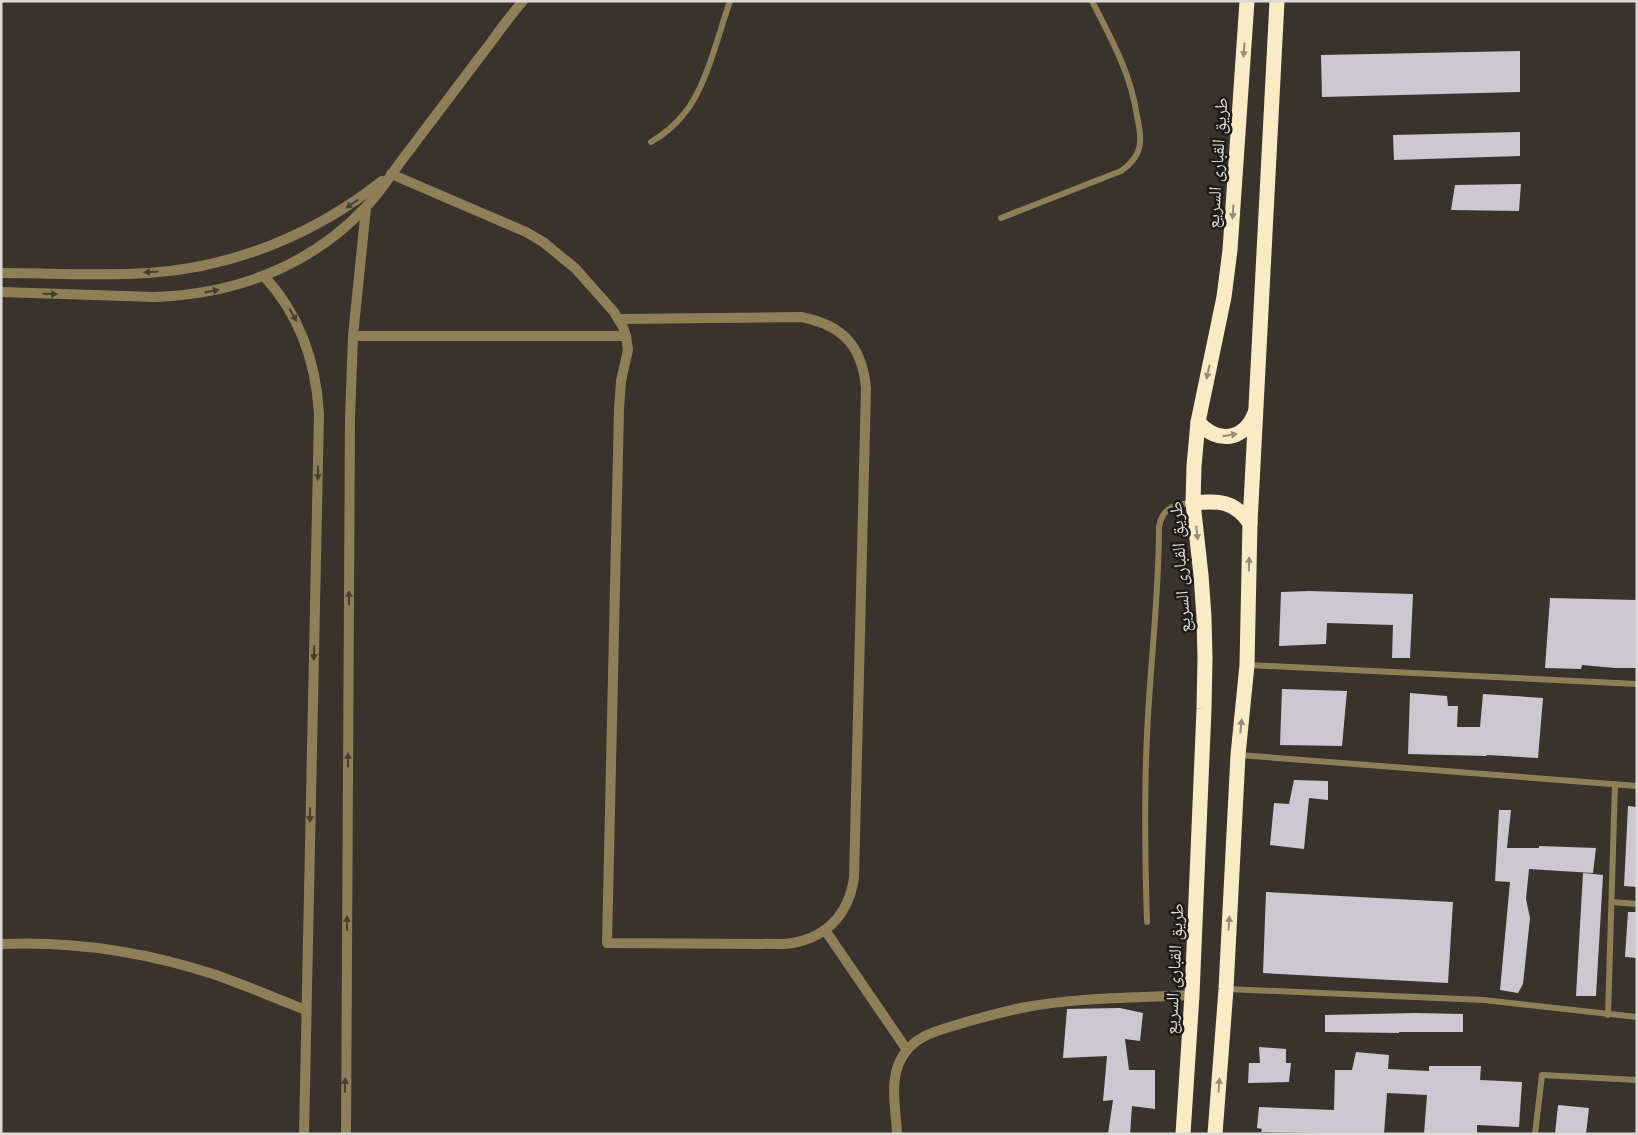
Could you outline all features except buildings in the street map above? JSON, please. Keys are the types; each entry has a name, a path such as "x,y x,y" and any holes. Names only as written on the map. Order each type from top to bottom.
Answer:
{"highway":[{"name":"طريق القبارى السريع","path":"1183,1134 1192,995 1205,658 1201,575 1194,503 1194,466 1198,422 1224,297 1230,250 1247,1"},
{"path":"1215,1134 1226,989 1238,755 1247,665 1250,523 1276,1"},
{"path":"1198,422 1205,430 1214,435 1225,437 1245,430 1252,422 1256,412"},
{"path":"1194,503 1212,501 1230,505 1238,510 1250,523"}],"street":[{"path":"1,292 147,297 177,296 222,290 264,276 296,261 340,232 366,208 524,1"},
{"path":"1,273 150,272 215,263 278,243 308,230 351,204 391,174"},
{"path":"391,174 507,223 543,242 575,268 614,312 626,336 628,350 621,381 619,409 607,943 785,944 802,941 826,930 842,912 848,902 854,878 866,388 864,370 858,354 848,339 835,328 818,320 801,317 619,319"},
{"path":"346,1134 350,428 358,271 366,208"},
{"path":"264,276 287,305 305,339 311,357 318,394 319,433 304,1134"},
{"path":"354,336 626,336"},
{"path":"826,930 907,1050"},
{"path":"1,944 77,946 180,964 306,1010"},
{"path":"897,1134 894,1093 895,1074 907,1050 914,1043 929,1034 997,1013 1022,1008 1071,1002 1192,995"}],"lane":[{"path":"651,142 674,125 693,102 705,75 730,1"},
{"path":"1001,218 1121,171 1134,159 1138,152 1140,135 1132,90 1120,56 1092,1"},
{"path":"1147,922 1145,860 1146,762 1150,674 1158,583 1159,527 1160,520 1167,509 1179,504 1194,503"},
{"path":"1247,665 1637,684"},
{"path":"1238,755 1637,786"},
{"path":"1608,1014 1615,784"},
{"path":"1612,902 1637,904"},
{"path":"1226,989 1484,1000 1637,1017"},
{"path":"1536,1134 1542,1075 1637,1080"}]}
